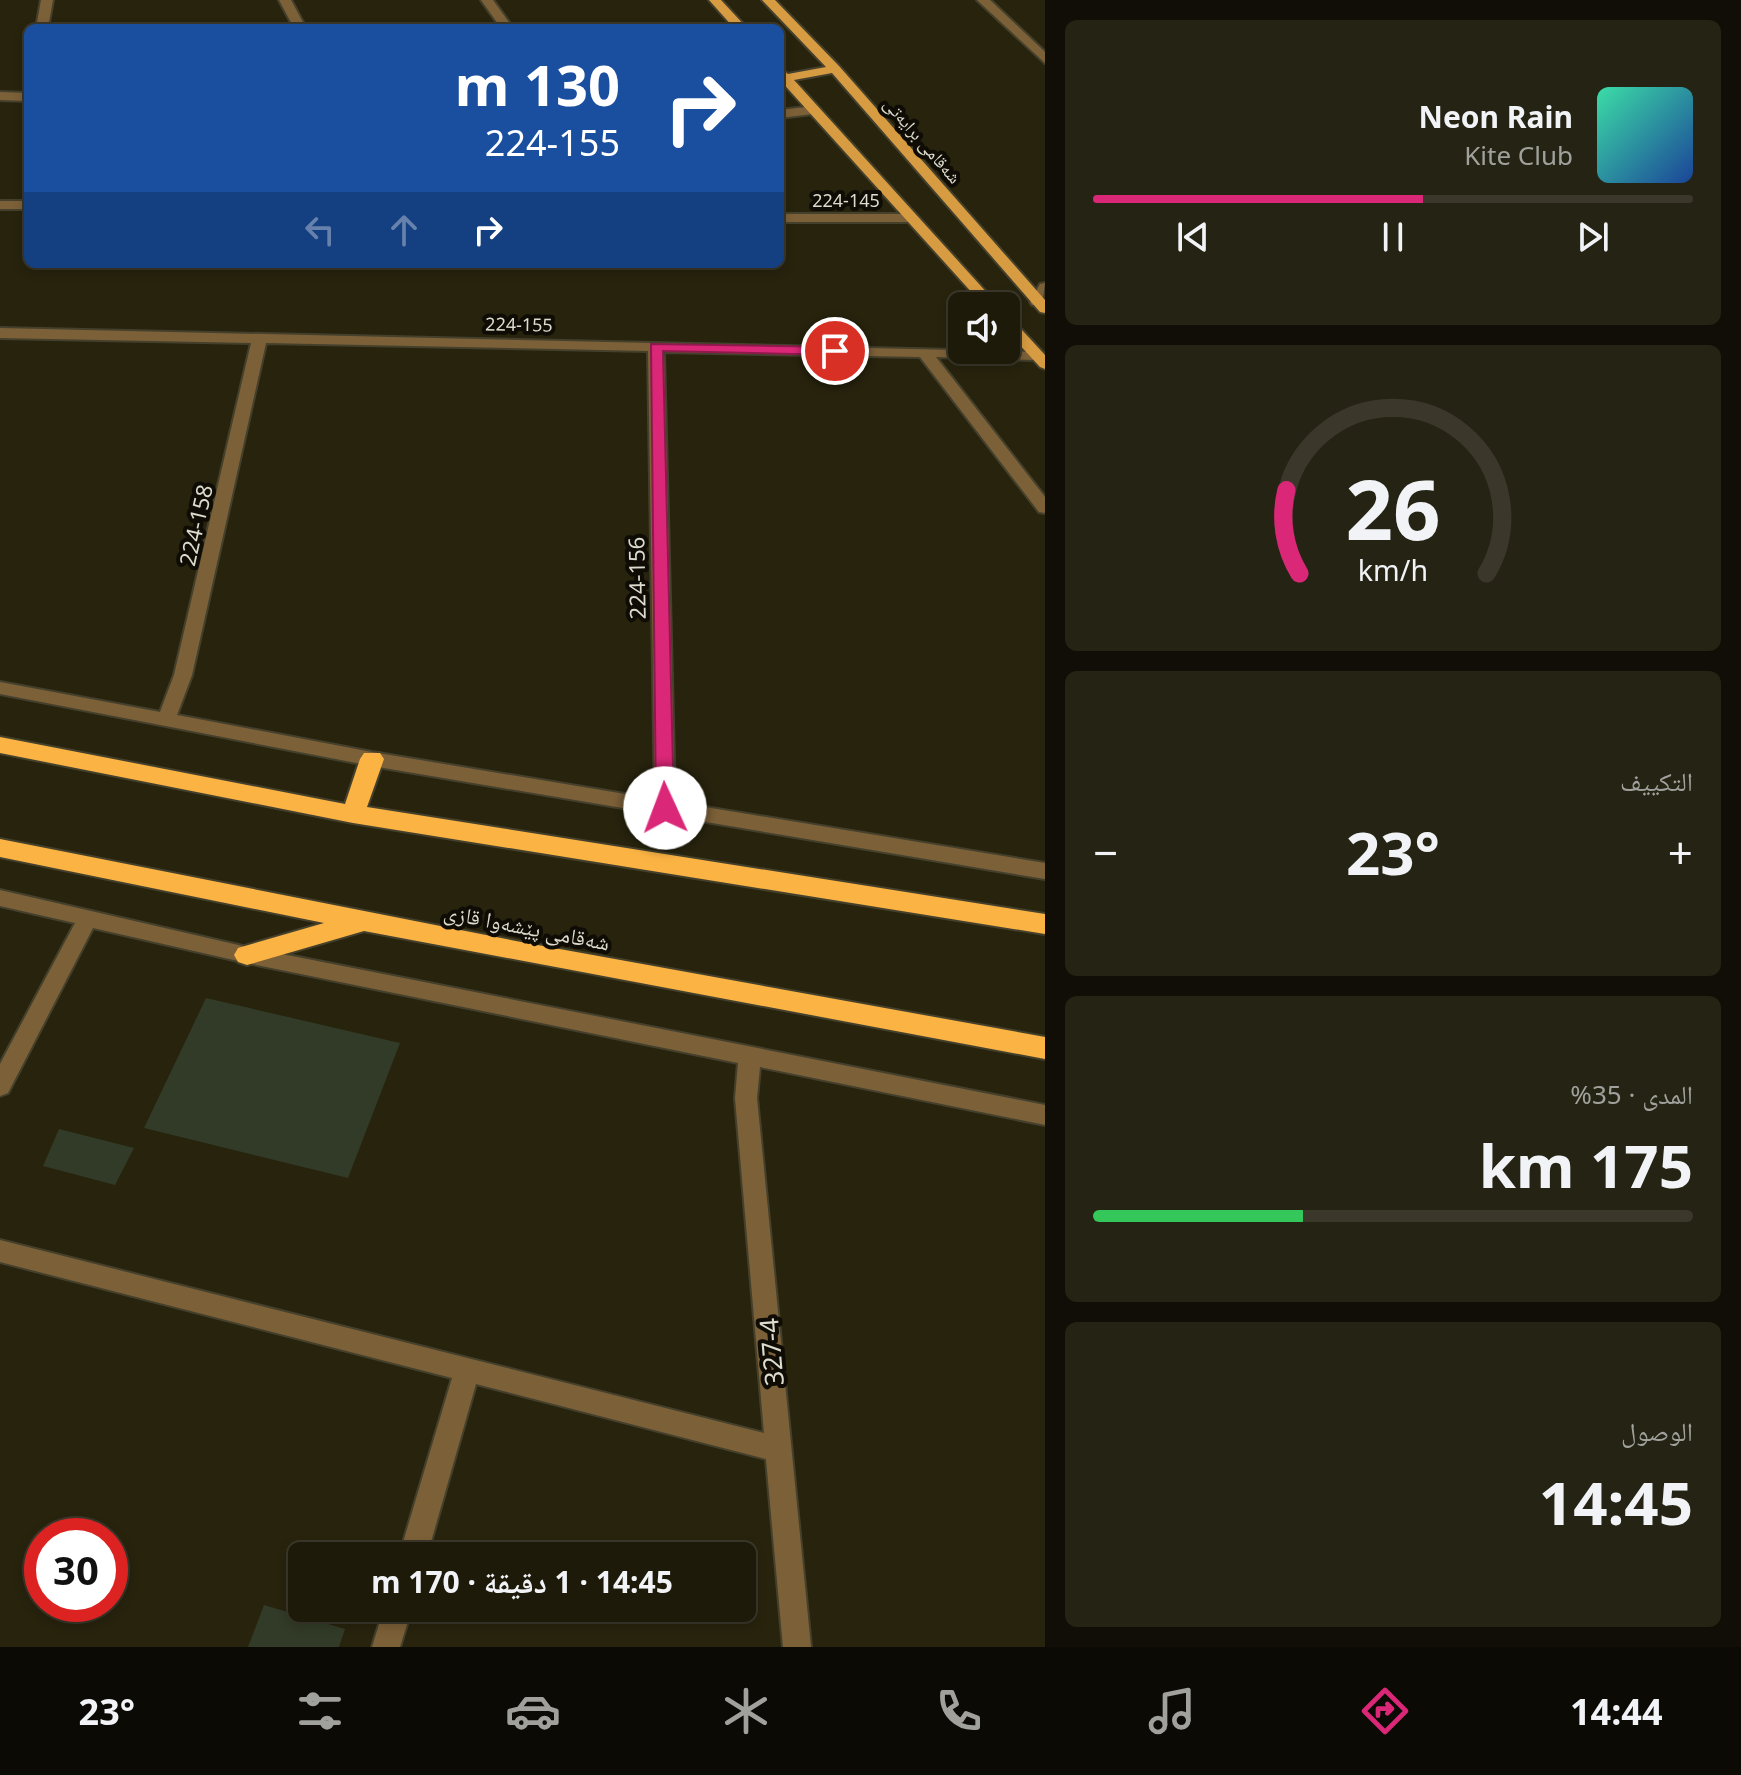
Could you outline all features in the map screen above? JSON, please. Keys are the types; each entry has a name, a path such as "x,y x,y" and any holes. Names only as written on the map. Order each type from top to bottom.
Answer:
{"highway":[{"path":"0,745 353,814 1045,924"},
{"path":"353,814 372,759"},
{"name":"شەقامی پێشەوا قازی","path":"0,848 361,923 736,995 1045,1048"},
{"path":"247,955 361,923"}],"main road":[{"path":"715,0 737,24"},
{"name":"شەقامی برایەتی","path":"768,0 835,69 1043,300"},
{"path":"784,75 835,69"},
{"path":"784,76 979,292"},
{"path":"1020,336 1041,359"}],"street":[{"path":"43,24 47,0"},
{"path":"285,0 298,24"},
{"path":"487,0 504,24"},
{"path":"983,0 1045,59"},
{"path":"0,96 24,97"},
{"path":"784,114 815,110"},
{"path":"0,205 24,205"},
{"name":"224-145","path":"784,218 912,218"},
{"name":"224-155","path":"0,333 925,353 1041,359"},
{"name":"224-158","path":"166,720 183,675 259,339"},
{"name":"224-156","path":"656,347 665,808"},
{"path":"925,353 1045,508"},
{"path":"0,688 372,759 1045,871"},
{"path":"0,898 247,955 1045,1115"},
{"path":"0,1086 88,918"},
{"name":"327-4","path":"750,1058 746,1098 797,1647"},
{"path":"0,1251 780,1450"},
{"path":"417,1542 467,1370"},
{"path":"386,1647 394,1622"}],"building":[{"path":"206,998 400,1043 348,1178 144,1128"},
{"path":"59,1129 134,1148 115,1185 43,1166"},
{"path":"264,1605 288,1612 288,1622 321,1622 345,1629 339,1647 248,1647"}],"route":[{"path":"665,808 656,347 835,351"}]}
